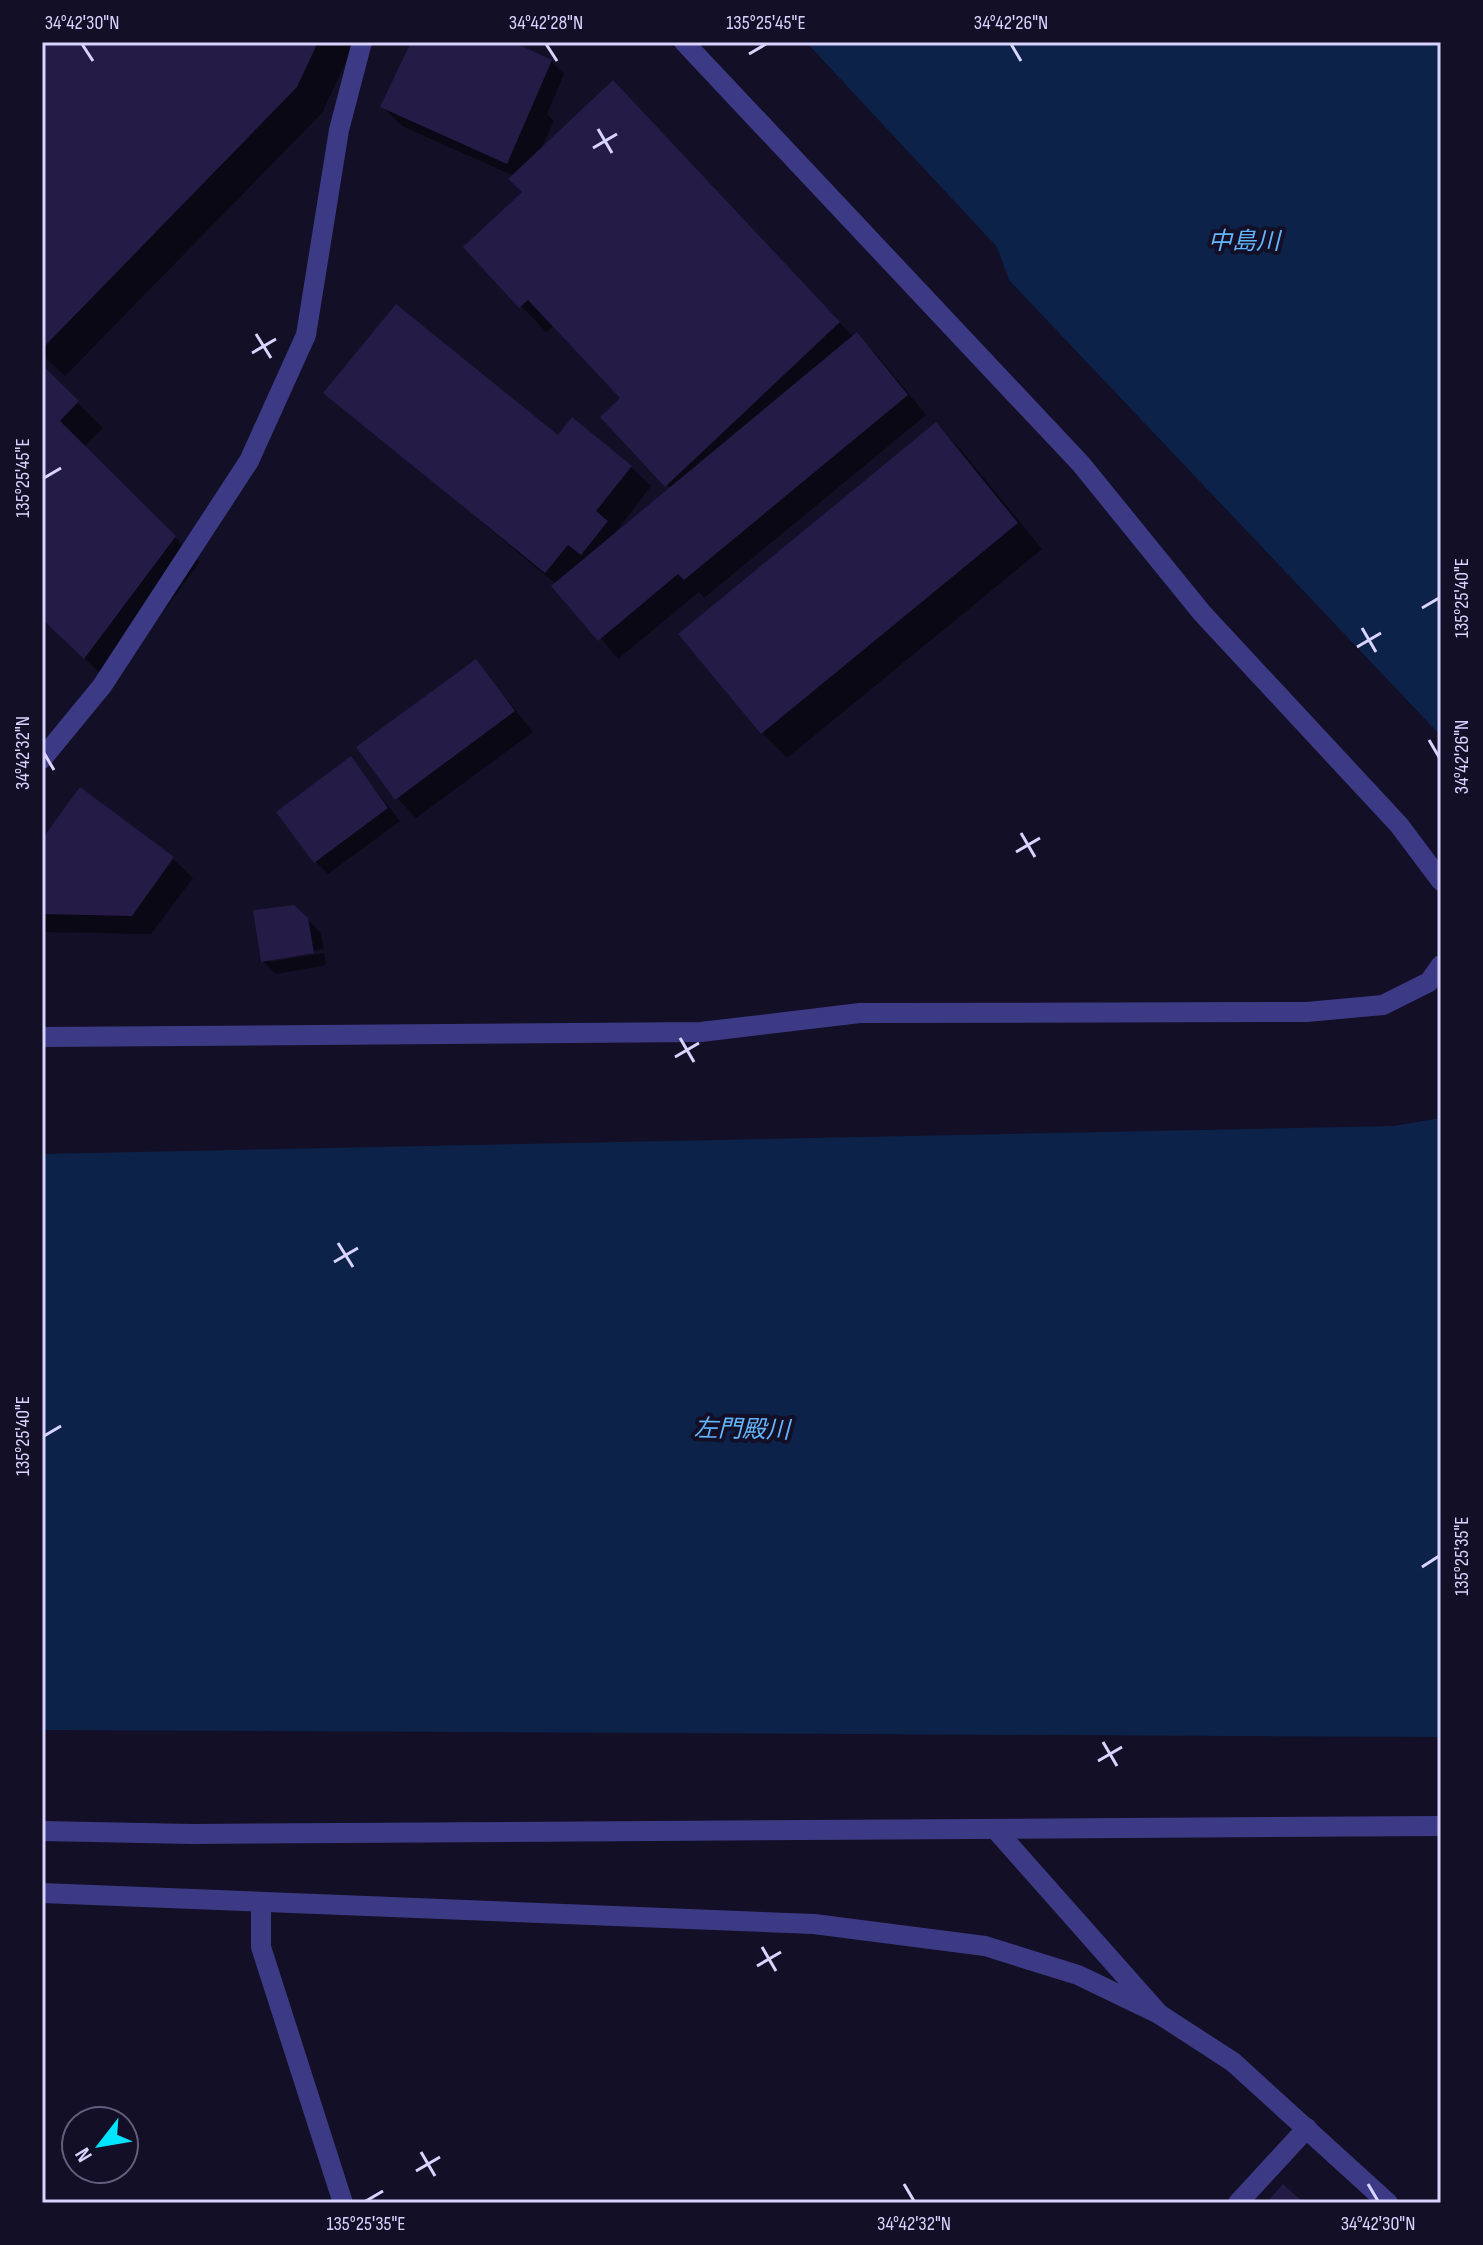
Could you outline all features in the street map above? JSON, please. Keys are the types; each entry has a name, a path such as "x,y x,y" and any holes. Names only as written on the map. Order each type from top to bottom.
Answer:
{"street":[{"path":"42,759 102,686 249,461 306,335 339,130 362,42"},
{"path":"684,42 1081,464 1202,613 1399,825 1441,881"},
{"path":"42,1037 701,1032 860,1013 1307,1012 1383,1005 1429,982 1441,965"},
{"path":"42,1831 207,1834 1441,1826"},
{"path":"996,1830 1159,2014"},
{"path":"42,1893 845,1928 985,1946 1078,1975 1159,2014 1233,2062 1388,2203"},
{"path":"261,1902 261,1947 343,2203"},
{"path":"1238,2203 1307,2128"}],"water":[{"name":"中島川","path":"806,42 1441,42 1441,736 1009,280 997,247"},
{"name":"左門殿川","path":"1441,1118 1441,1737 42,1730 42,1154 1393,1126"}],"building":[{"path":"42,42 318,42 297,87 42,349"},
{"path":"411,42 513,42 552,60 507,164 380,107"},
{"path":"613,80 840,322 665,487 600,417 620,398 528,300 519,308 463,247 522,192 508,179"},
{"path":"396,304 558,435 572,417 632,466 596,511 608,521 581,555 568,545 545,573 323,393"},
{"path":"857,332 908,395 684,580 678,574 598,641 551,586"},
{"path":"42,365 79,401 60,421 176,536 84,659 42,619"},
{"path":"936,422 1018,523 761,734 678,634"},
{"path":"476,659 515,711 395,800 356,747"},
{"path":"351,756 388,808 314,863 276,812"},
{"path":"80,787 174,857 132,916 42,914 42,839"},
{"path":"294,905 308,918 314,953 261,962 253,910"},
{"path":"1283,2184 1304,2203 1266,2203"}]}
